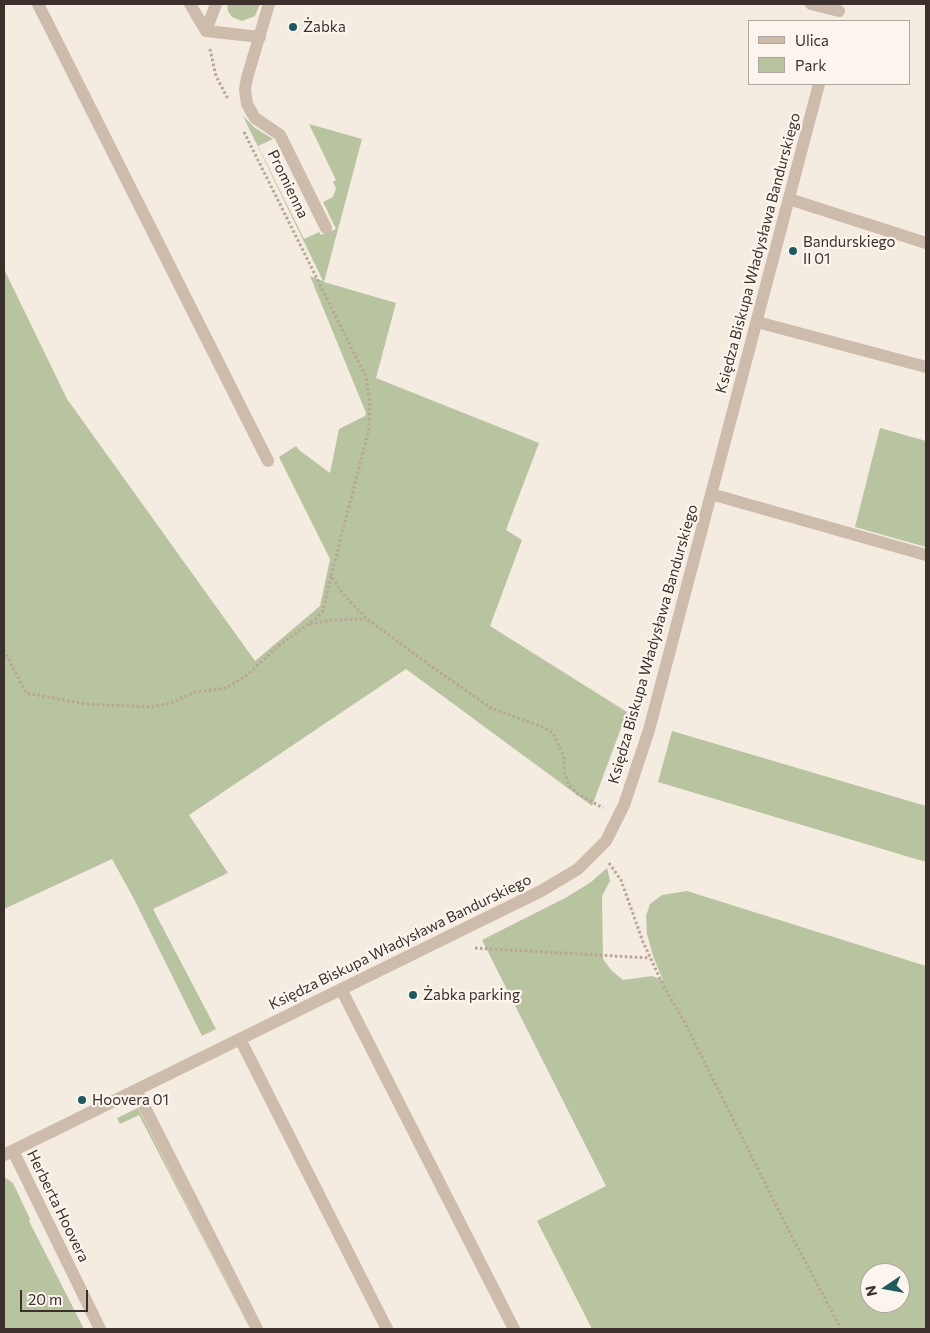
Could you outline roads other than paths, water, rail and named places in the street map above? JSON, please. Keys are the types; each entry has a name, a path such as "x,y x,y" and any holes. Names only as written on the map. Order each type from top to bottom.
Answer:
{"street":[{"path":"38,4 268,461"},
{"path":"190,4 206,31"},
{"path":"206,31 216,4"},
{"path":"269,4 246,84 247,104 255,118 280,135 326,228"},
{"path":"811,4 838,12"},
{"path":"206,31 260,37"},
{"name":"Księdza Biskupa Władysława Bandurskiego","path":"8,1153 541,892 578,869 598,850 613,830 619,816 649,730 819,85"},
{"path":"789,199 926,243"},
{"path":"756,322 926,367"},
{"path":"711,494 926,555"},
{"path":"341,990 514,1329"},
{"path":"240,1039 388,1329"},
{"path":"136,1090 258,1329"},
{"name":"Herberta Hoovera","path":"8,1153 100,1329"}],"place":[{"name":"Żabka","path":"293,27"},
{"name":"Bandurskiego II 01","path":"793,251"},
{"name":"Żabka parking","path":"413,995"},
{"name":"Hoovera 01","path":"82,1100"}]}
